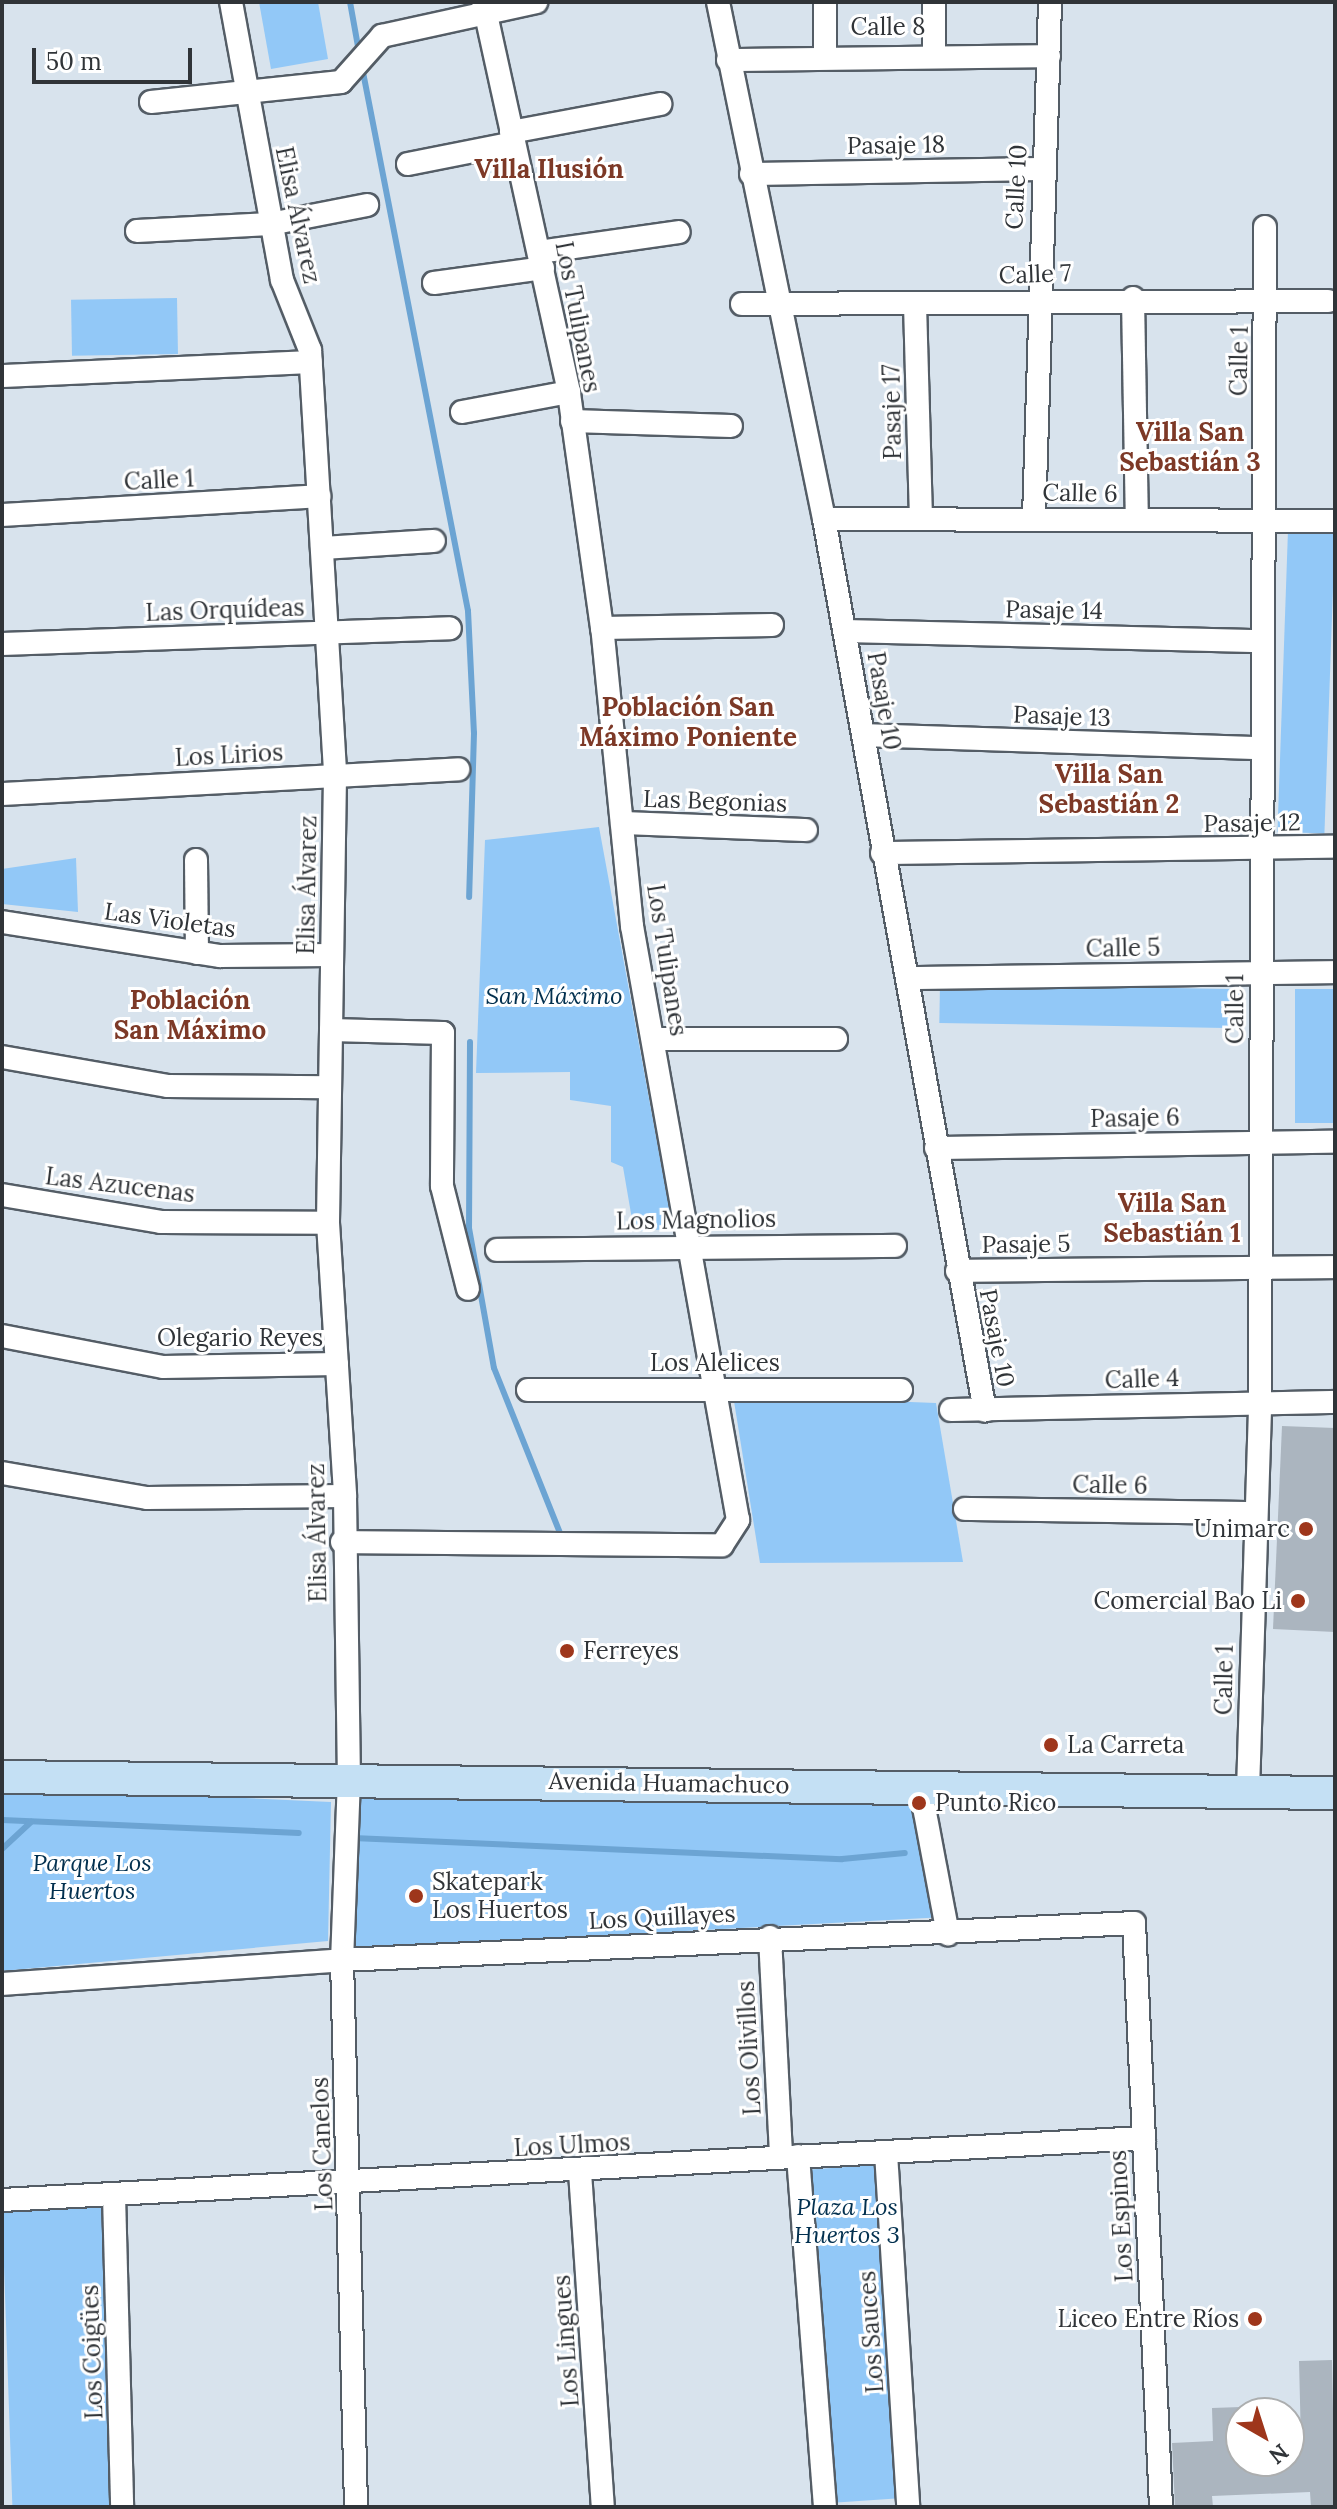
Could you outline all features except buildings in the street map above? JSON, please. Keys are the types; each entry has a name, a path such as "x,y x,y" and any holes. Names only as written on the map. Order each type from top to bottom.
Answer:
{"main road":[{"name":"Avenida Huamachuco","path":"2,1777 1335,1793"}],"street":[{"name":"Elisa Álvarez","path":"231,2 270,224 311,362 335,776 328,1223 345,1496 342,1542 349,1779"},
{"path":"151,102 341,82 382,36 483,6 536,2"},
{"name":"Pasaje 10","path":"718,2 775,304 824,519 865,735 882,853 911,978 957,1271 985,1411"},
{"path":"825,2 825,53"},
{"path":"934,2 934,53"},
{"name":"Calle 10","path":"1034,518 1036,300 1050,2"},
{"name":"Los Tulipanes","path":"342,1542 722,1545 738,1520 654,1039 622,823 602,628 569,392 483,6"},
{"name":"Calle 8","path":"728,60 825,53 1049,56"},
{"path":"408,164 660,104"},
{"name":"Pasaje 18","path":"751,174 1042,169"},
{"path":"137,231 270,224 367,205"},
{"name":"Calle 1","path":"1248,1791 1253,1513 1260,1401 1261,850 1258,748 1262,641 1265,227"},
{"path":"434,283 679,232"},
{"path":"1133,298 1137,519"},
{"name":"Calle 7","path":"742,304 915,304 1133,298 1328,301"},
{"name":"Pasaje 17","path":"915,304 921,518"},
{"path":"2,376 311,362"},
{"path":"462,412 569,392"},
{"path":"572,421 731,426"},
{"name":"Calle 1","path":"2,515 319,496"},
{"name":"Calle 6","path":"824,519 1335,521"},
{"path":"322,548 434,541"},
{"path":"602,628 772,625"},
{"name":"Las Orquídeas","path":"2,644 450,628"},
{"name":"Pasaje 14","path":"845,631 1262,641"},
{"name":"Pasaje 13","path":"865,735 1258,748"},
{"name":"Los Lirios","path":"2,794 458,769"},
{"name":"Las Begonias","path":"622,823 806,830"},
{"name":"Pasaje 12","path":"882,853 1335,847"},
{"path":"196,860 197,953"},
{"name":"Las Violetas","path":"2,922 197,953 332,955"},
{"name":"Calle 5","path":"911,978 1335,972"},
{"path":"331,1030 443,1033 442,1186 468,1289"},
{"path":"654,1039 836,1039"},
{"path":"2,1057 168,1086 330,1087"},
{"name":"Pasaje 6","path":"936,1148 1335,1142"},
{"name":"Las Azucenas","path":"2,1195 161,1222 328,1223"},
{"name":"Los Magnolios","path":"497,1250 689,1243 895,1246"},
{"name":"Pasaje 5","path":"957,1271 1335,1267"},
{"name":"Olegario Reyes","path":"2,1336 163,1367 337,1364"},
{"name":"Los Alelices","path":"528,1390 901,1390"},
{"name":"Calle 4","path":"951,1410 1260,1401 1335,1402"},
{"path":"2,1473 147,1498 345,1496"},
{"name":"Calle 6","path":"965,1509 1253,1513"},
{"name":"Los Canelos","path":"349,1779 342,1960 356,2507"},
{"path":"920,1786 948,1934"},
{"name":"Los Quillayes","path":"2,1984 342,1960 770,1937 948,1934 1134,1923"},
{"name":"Los Espinos","path":"1134,1923 1161,2507"},
{"name":"Los Olivillos","path":"770,1937 790,2157"},
{"name":"Los Ulmos","path":"2,2200 580,2172 1144,2138"},
{"name":"Los Sauces","path":"886,2153 908,2507"},
{"path":"790,2157 825,2507"},
{"name":"Los Lingues","path":"580,2172 603,2507"},
{"name":"Los Coigües","path":"114,2195 122,2507"}],"green space":[{"path":"259,2 318,2 328,59 271,69"},
{"path":"177,298 178,354 72,356 71,300"},
{"path":"1288,530 1335,532 1324,833 1277,832"},
{"name":"San Máximo","path":"599,827 673,1229 634,1231 623,1167 611,1162 611,1106 570,1100 570,1072 476,1073 485,840"},
{"path":"76,858 78,912 2,904 2,869"},
{"path":"940,984 1241,989 1240,1028 939,1023"},
{"path":"1295,989 1335,989 1335,1123 1295,1123"},
{"path":"733,1395 936,1403 963,1562 760,1563"},
{"name":"Parque Los Huertos","path":"2,1787 331,1802 328,1941 2,1971"},
{"path":"918,1792 945,1917 348,1949 355,1797 688,1802"},
{"name":"Plaza Los Huertos 3","path":"876,2165 899,2498 833,2503 810,2170"},
{"path":"103,2207 113,2507 12,2507 2,2211"}],"waterway":[{"path":"350,2 359,52"},
{"path":"362,67 468,611 474,733 469,897"},
{"path":"470,1042 469,1228 494,1368 562,1538"},
{"path":"2,1820 299,1833"},
{"path":"2,1849 31,1822"},
{"path":"353,1838 842,1859 905,1853"}],"place":[{"name":"Unimarc","path":"1306,1529"},
{"name":"Comercial Bao Li","path":"1298,1601"},
{"name":"Ferreyes","path":"567,1651"},
{"name":"La Carreta","path":"1051,1745"},
{"name":"Punto Rico","path":"919,1803"},
{"name":"Skatepark Los Huertos","path":"416,1896"},
{"name":"Liceo Entre Ríos","path":"1255,2319"}],"district":[{"name":"Villa Ilusión","path":"549,169"},
{"name":"Villa San Sebastián 3","path":"1190,447"},
{"name":"Población San Máximo Poniente","path":"688,722"},
{"name":"Villa San Sebastián 2","path":"1109,789"},
{"name":"Población San Máximo","path":"190,1015"},
{"name":"Villa San Sebastián 1","path":"1172,1218"}]}
